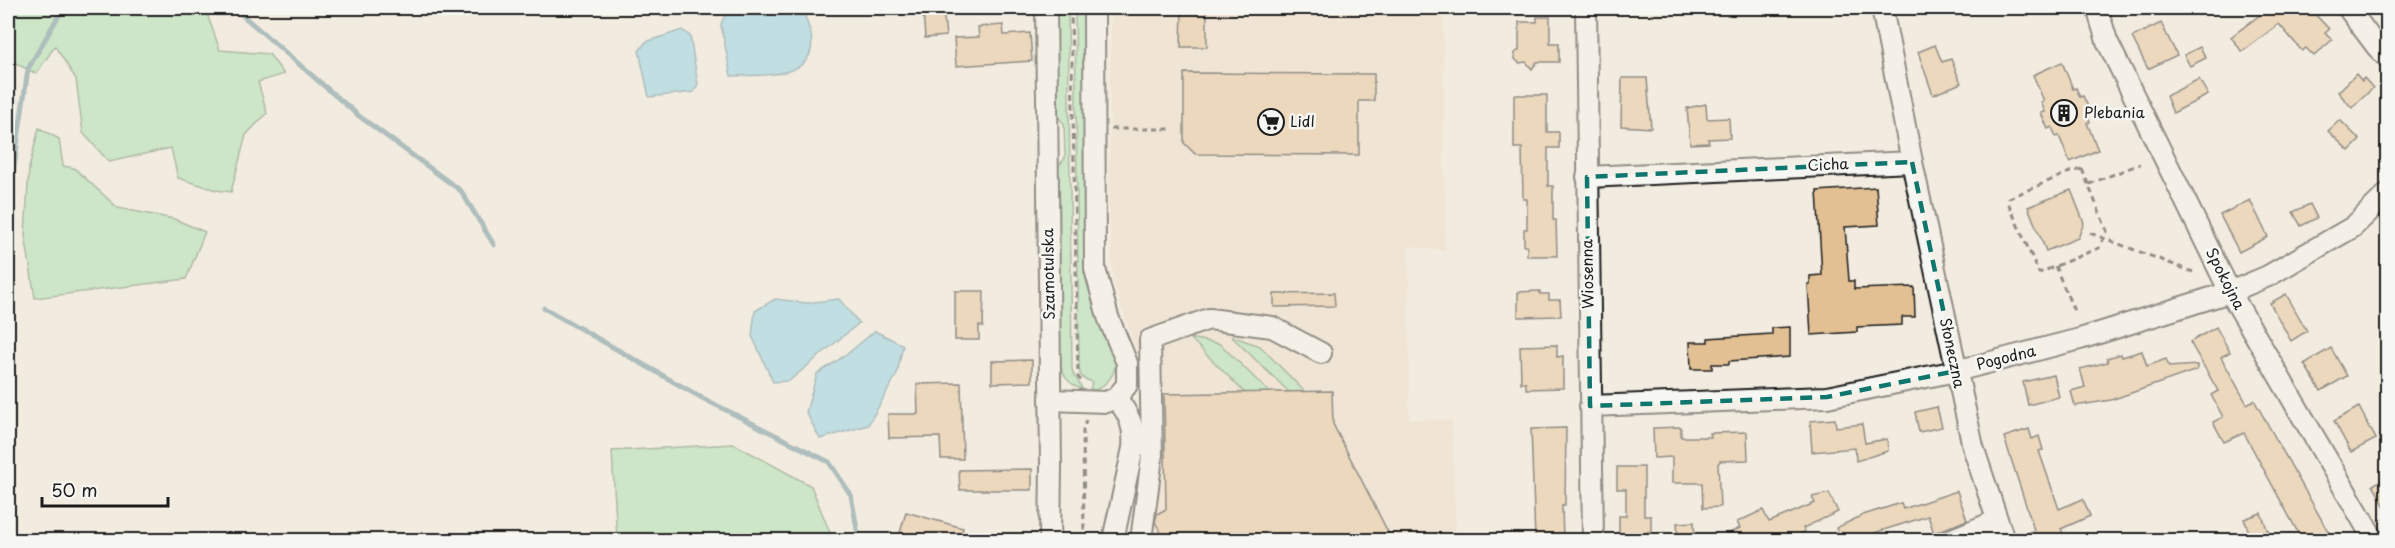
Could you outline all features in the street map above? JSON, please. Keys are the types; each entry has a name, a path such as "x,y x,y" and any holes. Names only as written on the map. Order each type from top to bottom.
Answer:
{"street":[{"name":"Szamotulska","path":"1046,8 1050,540"},
{"path":"1050,400 1106,402 1116,398 1127,385 1127,363 1108,318 1095,269 1094,8"},
{"name":"Wiosenna","path":"1586,8 1593,540"},
{"path":"1882,8 1912,162"},
{"name":"Spokojna","path":"2097,8 2107,41 2230,292 2374,540"},
{"path":"2348,8 2388,58"},
{"name":"Cicha","path":"1587,177 1912,162"},
{"name":"Słoneczna","path":"1912,162 1973,447 2004,540"},
{"name":"Pogodna","path":"1590,406 1827,397 1956,371 2080,339 2230,292 2268,276 2353,226 2388,193"},
{"path":"1140,540 1152,457 1150,339 1209,319 1272,327 1321,353"},
{"path":"1113,540 1134,437 1130,416 1116,398"},
{"path":"1950,540 1996,520"}],"path":[{"path":"1071,8 1078,377 1086,387"},
{"path":"1094,129 1174,129"},
{"path":"2089,184 2140,164"},
{"path":"2082,169 2089,184 2107,231 2105,239 2099,248 2039,273 2009,205 2009,198 2082,169"},
{"path":"2090,233 2193,272"},
{"path":"2055,266 2074,311"},
{"path":"1084,540 1083,430 1086,417"}],"highlighted area":[{"path":"1912,162 1956,371 1827,397 1590,406 1587,177"}],"shaded area":[{"path":"1111,8 1443,8 1445,251 1409,246 1409,419 1452,420 1456,540 1130,540 1144,427 1140,363 1113,281 1109,200"}],"green space":[{"path":"8,8 210,8 206,11 220,50 269,54 284,74 258,82 267,113 246,135 231,192 216,190 178,178 171,148 109,162 83,133 76,79 55,46 36,74 8,59"},
{"path":"1055,8 1068,8 1072,369 1082,389 1067,379 1059,362 1057,168 1065,158 1064,124 1056,114"},
{"path":"1075,8 1086,8 1084,251 1095,305 1115,353 1116,361 1110,378 1096,390 1090,389 1092,383 1080,374 1079,365"},
{"path":"39,128 59,139 63,166 74,168 118,208 174,219 205,232 186,279 35,298 25,235 29,168"},
{"path":"1231,336 1260,346 1305,392 1289,392"},
{"path":"1190,338 1220,344 1270,393 1245,393"},
{"path":"734,444 811,486 833,540 617,540 612,451"}],"water":[{"path":"749,8 802,8 811,35 811,50 806,61 797,68 785,72 731,76 721,25 728,14"},
{"path":"682,30 690,36 698,84 694,92 649,97 639,51 646,42"},
{"path":"775,299 806,303 839,299 859,323 789,381 773,382 752,336 755,311"},
{"path":"875,331 903,345 897,374 868,425 820,439 806,412 817,374 846,355"}],"building":[{"path":"1182,8 1207,8 1207,47 1181,47"},
{"path":"2269,8 2309,8 2329,29 2325,32 2332,40 2314,56 2306,48 2302,51 2279,24 2242,52 2231,37"},
{"path":"943,9 946,36 925,38 923,11"},
{"path":"1537,17 1550,17 1550,43 1559,43 1559,62 1537,62 1532,69 1526,62 1519,63 1515,59 1515,53 1519,50 1519,22 1537,22"},
{"path":"2161,23 2177,55 2148,69 2132,37"},
{"path":"1003,25 1004,35 1030,33 1032,61 956,66 954,38 979,37 978,27"},
{"path":"1935,45 1942,62 1951,59 1961,83 1933,95 1918,52"},
{"path":"2200,47 2206,58 2190,66 2184,55"},
{"name":"Plebania","path":"2062,62 2073,89 2076,88 2080,97 2083,96 2090,111 2086,112 2090,122 2087,123 2098,150 2070,162 2059,136 2056,137 2052,127 2048,129 2041,113 2045,112 2041,102 2044,101 2033,75"},
{"name":"Lidl","path":"1184,73 1374,74 1374,101 1359,101 1359,155 1195,154 1184,143"},
{"path":"2356,74 2362,81 2364,78 2373,88 2352,108 2338,92"},
{"path":"1622,78 1647,78 1651,128 1621,126"},
{"path":"2199,79 2208,95 2173,113 2166,96"},
{"path":"1514,95 1547,95 1547,132 1559,132 1559,148 1548,148 1548,186 1553,186 1553,220 1556,220 1557,256 1527,256 1527,246 1524,246 1524,229 1527,229 1527,199 1523,199 1522,148 1514,148"},
{"path":"1706,104 1707,119 1729,118 1730,138 1708,139 1709,143 1690,144 1687,108"},
{"path":"2340,120 2360,140 2349,151 2328,131"},
{"path":"1876,187 1879,225 1845,227 1849,281 1854,281 1854,289 1914,287 1915,317 1902,317 1902,325 1857,327 1857,332 1811,335 1808,284 1810,284 1810,276 1822,275 1817,191"},
{"path":"2071,190 2084,223 2078,238 2046,251 2028,207"},
{"path":"2250,200 2268,237 2239,252 2220,215"},
{"path":"2310,204 2317,218 2301,226 2293,212"},
{"path":"955,291 984,291 983,327 979,326 979,340 955,340"},
{"path":"1540,291 1540,294 1549,294 1549,300 1560,300 1561,316 1518,317 1518,292"},
{"path":"1334,293 1335,306 1274,307 1274,294"},
{"path":"2286,294 2307,331 2291,341 2270,303"},
{"path":"1790,327 1790,357 1729,361 1729,364 1712,364 1712,369 1691,369 1690,342 1708,342 1708,338 1772,334 1772,328"},
{"path":"2216,327 2230,352 2221,357 2247,404 2254,400 2333,540 2302,540 2244,433 2224,442 2213,422 2223,417 2211,395 2218,391 2190,342"},
{"path":"1557,345 1557,357 1563,356 1563,388 1526,389 1526,383 1521,383 1520,346"},
{"path":"2331,348 2347,376 2321,391 2304,364"},
{"path":"2142,351 2147,366 2166,359 2169,367 2197,365 2197,370 2111,400 2075,406 2071,391 2085,387 2080,369 2108,362 2107,358 2121,354 2122,357"},
{"path":"1032,360 1032,382 992,383 992,361"},
{"path":"2054,375 2059,397 2028,405 2023,382"},
{"path":"961,383 963,459 941,459 940,437 889,438 888,414 918,414 917,384"},
{"path":"1332,391 1333,424 1392,540 1165,540 1155,522 1157,514 1166,509 1164,394"},
{"path":"1937,407 1942,427 1919,432 1915,412"},
{"path":"2359,407 2376,439 2351,452 2334,421"},
{"path":"1835,419 1836,427 1862,424 1865,443 1887,439 1888,451 1856,461 1855,448 1812,452 1810,421"},
{"path":"1681,427 1681,437 1711,437 1710,433 1747,432 1748,460 1720,461 1718,464 1720,507 1703,508 1702,483 1672,483 1672,457 1654,458 1653,428"},
{"path":"1566,428 1565,505 1562,505 1563,540 1535,540 1531,429"},
{"path":"2029,429 2032,439 2039,436 2043,450 2039,451 2059,509 2083,499 2090,516 2061,529 2066,540 2016,540 2034,530 2004,437"},
{"path":"1617,467 1644,467 1644,516 1651,516 1651,531 1647,532 1647,540 1619,540 1619,516 1626,516 1626,489 1617,489"},
{"path":"1032,469 1032,490 960,490 959,470"},
{"path":"2388,476 2388,512 2373,485"},
{"path":"1957,491 1967,520 1934,533 1928,516 1874,533 1877,540 1841,540 1836,528 1863,515 1901,503 1903,509"},
{"path":"1829,493 1838,512 1803,528 1805,532 1800,534 1803,540 1715,540 1740,528 1737,522 1763,510 1769,522 1815,503 1812,497"},
{"path":"906,512 963,528 960,540 898,540"},
{"path":"2261,513 2269,534 2252,540 2244,519"},
{"path":"1694,522 1695,540 1678,540 1677,523"}],"waterway":[{"path":"8,208 28,69 63,8"},
{"path":"234,8 359,116 461,191 494,245"},
{"path":"544,308 704,399 829,462 851,495 859,540"}],"place":[{"name":"Plebania","path":"2064,113"},
{"name":"Lidl","path":"1271,122"}]}
